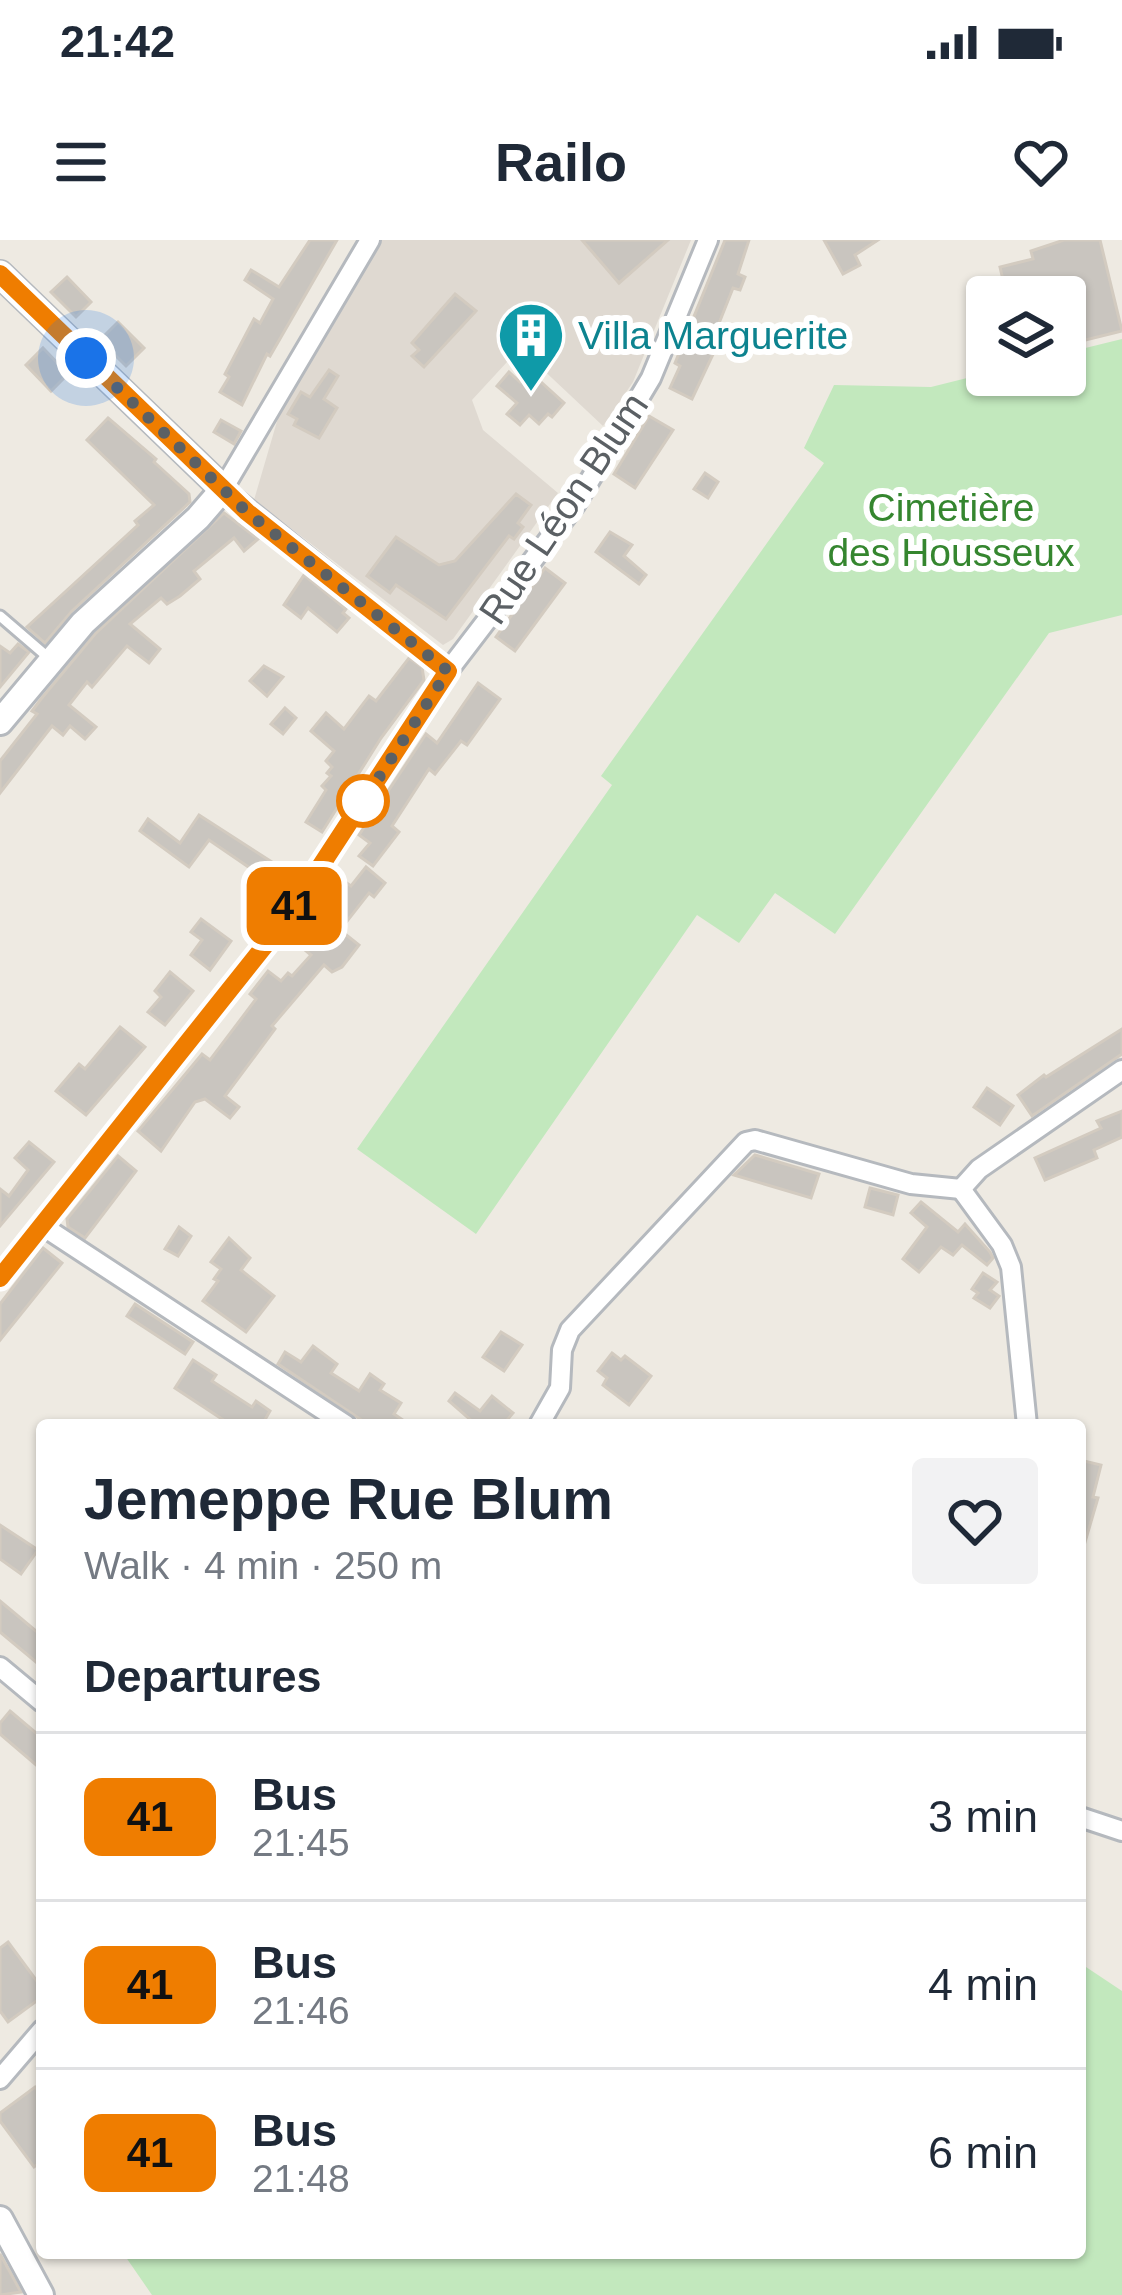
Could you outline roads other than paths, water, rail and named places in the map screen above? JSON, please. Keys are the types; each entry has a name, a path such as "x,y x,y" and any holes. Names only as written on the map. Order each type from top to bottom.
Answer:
{"street":[{"path":"0,722 106,600 198,518 223,489 370,240"},
{"name":"Rue Léon Blum","path":"0,1278 286,919 455,664 570,511 626,427 651,379 708,240"},
{"path":"2,283 223,489 455,664"},
{"path":"962,1189 979,1169 1122,1070"},
{"path":"542,1419 560,1388 562,1350 571,1330 746,1142 755,1140 927,1188 962,1189"},
{"path":"962,1189 1002,1245 1011,1267 1026,1419"},
{"path":"41,1226 337,1419"},
{"path":"307,1419 316,1405"},
{"path":"0,1667 36,1697"},
{"path":"1086,1818 1122,1832"},
{"path":"0,2079 36,2037"},
{"path":"0,2219 41,2295"}],"lane":[{"path":"0,616 50,659"}],"place":[{"name":"Villa Marguerite","path":"531,394"}],"park label":[{"name":"Cimetière des Housseux","path":"951,530"}]}
